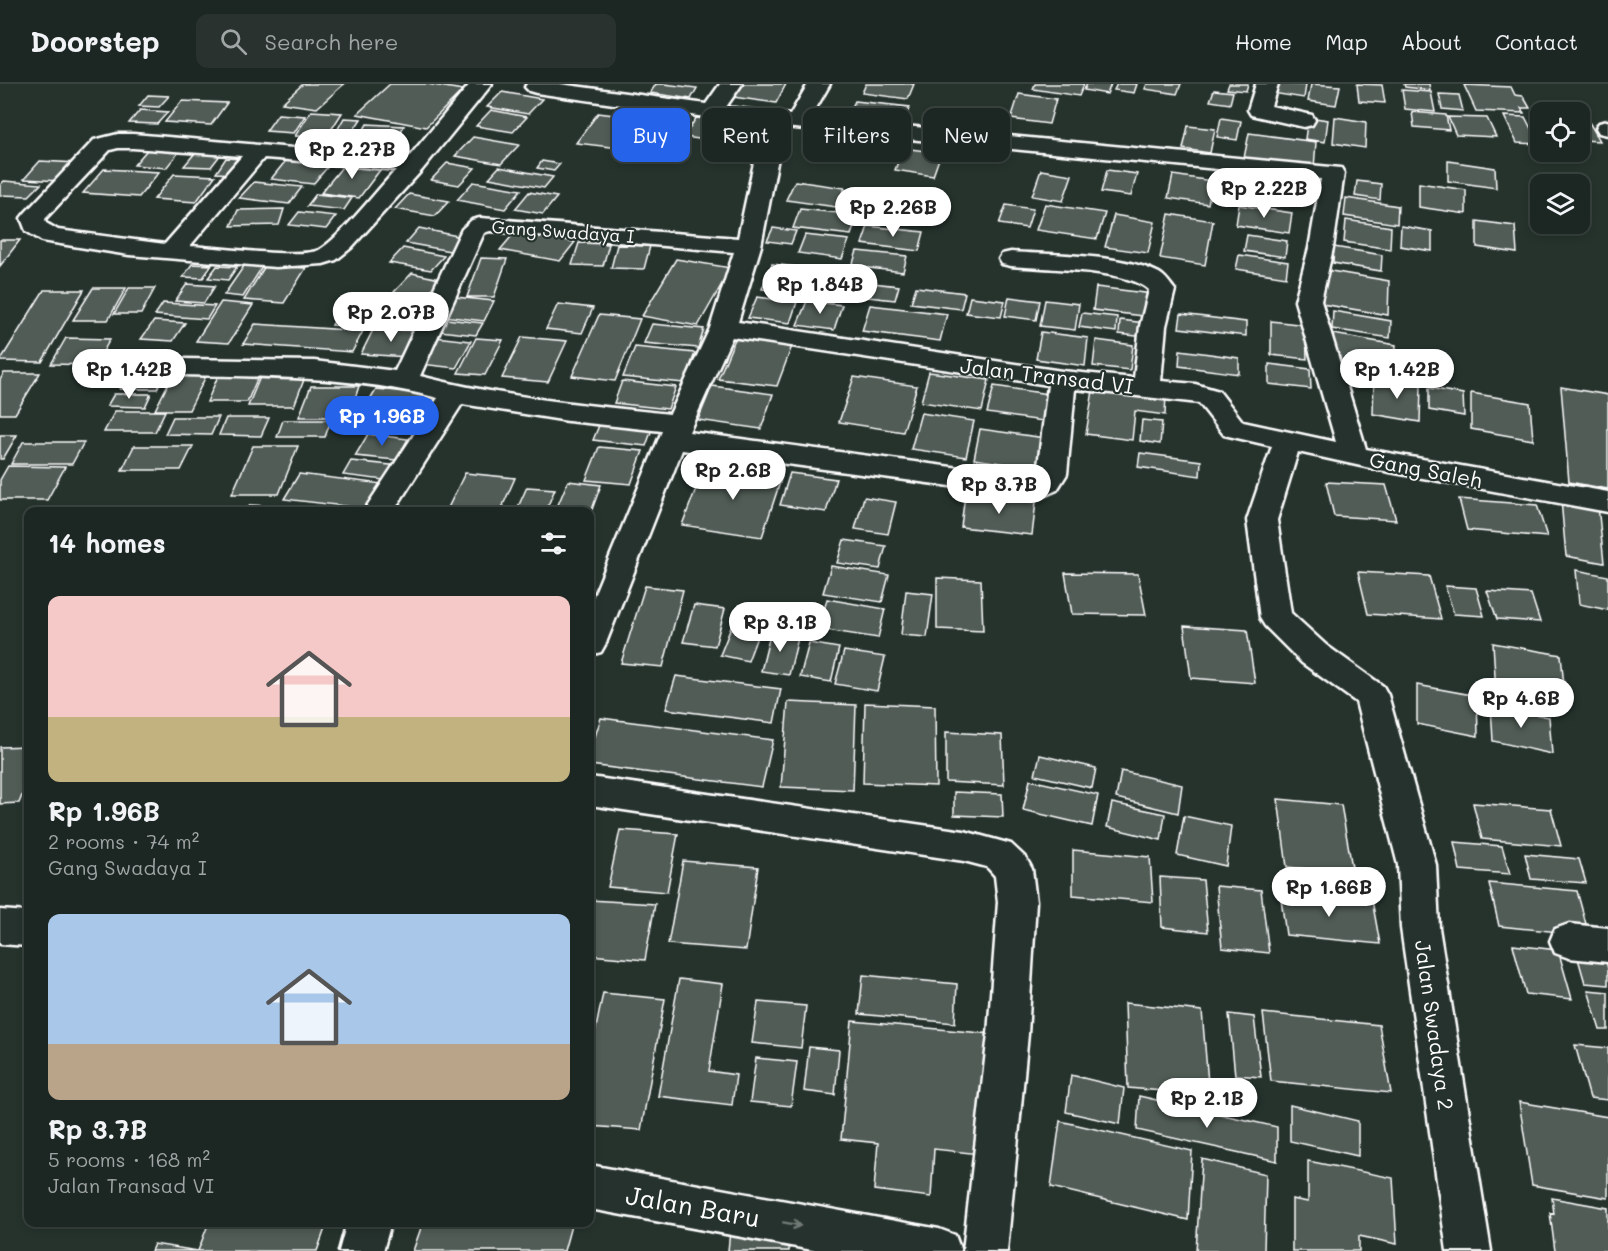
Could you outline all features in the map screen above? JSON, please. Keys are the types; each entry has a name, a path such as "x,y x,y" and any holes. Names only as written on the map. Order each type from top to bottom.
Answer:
{"street":[{"path":"414,165 259,150 133,141 110,142 102,145 33,218 34,226 51,236 172,251 300,261 327,255 342,243 364,216 414,165 481,84"},
{"path":"714,108 731,84"},
{"path":"791,121 797,122 819,84"},
{"path":"1267,84 1259,110 1304,120"},
{"path":"530,85 702,110"},
{"name":"Gang Saleh","path":"797,122 1333,173 1321,248 1308,301 1354,455 1608,502"},
{"path":"172,251 259,150"},
{"path":"594,634 676,432 723,328 749,246 767,162"},
{"name":"Gang Swadaya I","path":"404,381 474,229 480,225 749,246"},
{"path":"1011,259 1116,270 1144,276 1156,282 1162,290 1153,326 1147,387"},
{"name":"Jalan Transad VI","path":"723,328 1062,379 1196,393 1209,396 1234,429 1354,455"},
{"path":"183,367 314,369 404,381 455,394 676,432 1039,488 1047,483 1052,474 1062,379"},
{"path":"381,507 455,394"},
{"name":"Jalan Swadaya 2","path":"1288,440 1262,520 1276,618 1314,654 1371,695 1417,865 1420,928 1468,1251"},
{"path":"594,792 964,846 998,855 1013,869 1017,902 1008,1034 985,1251"},
{"path":"0,927 24,929"},
{"path":"1569,941 1608,945"},
{"name":"Jalan Baru","path":"594,1188 939,1251"},
{"path":"361,1251 368,1227"}],"building":[{"path":"303,84 344,84 317,108 282,103"},
{"path":"390,84 427,84 463,90 426,127 357,114"},
{"path":"656,84 697,88 691,99 650,93"},
{"path":"733,84 786,84 776,103 725,96"},
{"path":"866,84 914,84 908,99 862,93"},
{"path":"1035,84 1084,84 1079,96 1033,89"},
{"path":"1087,84 1111,84 1107,94 1084,90"},
{"path":"1117,84 1137,84 1134,93 1114,90"},
{"path":"1147,84 1181,84 1177,94 1145,89"},
{"path":"1229,84 1248,84 1246,91 1227,89"},
{"path":"1274,84 1306,85 1304,98 1272,93"},
{"path":"1311,84 1340,86 1336,105 1308,101"},
{"path":"1357,84 1382,85 1385,103 1359,101"},
{"path":"1404,84 1429,84 1430,90 1405,87"},
{"path":"1464,85 1511,87 1515,95 1523,96 1530,108 1521,108 1524,113 1476,111"},
{"path":"1214,90 1233,92 1230,104 1210,101"},
{"path":"1402,90 1431,92 1435,112 1405,109"},
{"path":"502,92 542,99 528,114 487,107"},
{"path":"1019,94 1056,99 1049,124 1011,119"},
{"path":"1439,94 1459,95 1463,111 1442,109"},
{"path":"148,95 169,96 159,107 139,106"},
{"path":"182,101 227,103 211,125 165,122"},
{"path":"855,101 910,107 910,108 852,108"},
{"path":"140,110 168,112 157,124 129,123"},
{"path":"491,110 527,117 513,132 476,126"},
{"path":"311,111 342,113 326,138 295,136"},
{"path":"1412,112 1446,115 1449,130 1414,127"},
{"path":"598,113 612,115 612,147 576,143"},
{"path":"278,114 305,116 294,133 266,131"},
{"path":"1504,116 1525,117 1530,127 1530,144 1517,143"},
{"path":"1308,117 1328,120 1325,142 1305,139"},
{"path":"1335,117 1366,122 1365,148 1333,143"},
{"path":"1448,117 1487,118 1496,137 1456,135"},
{"path":"344,118 361,119 349,137 334,136"},
{"path":"696,118 702,119 702,139 690,138 690,128"},
{"path":"1221,118 1241,121 1237,140 1217,137"},
{"path":"367,124 404,126 394,143 357,141"},
{"path":"1590,124 1600,141 1590,140"},
{"path":"1188,126 1215,129 1210,153 1183,149"},
{"path":"1249,133 1316,142 1314,168 1244,158"},
{"path":"473,137 519,145 501,164 455,156"},
{"path":"911,149 923,151 923,162 938,162 933,176 895,170 898,162 911,162"},
{"path":"147,150 179,152 166,168 134,165"},
{"path":"195,153 221,154 211,167 184,166"},
{"path":"226,158 243,159 233,174 216,173"},
{"path":"288,158 331,163 313,184 271,179"},
{"path":"40,161 77,163 61,181 24,179"},
{"path":"542,161 560,164 554,171 537,168"},
{"path":"1448,161 1495,168 1496,188 1448,181"},
{"path":"346,162 383,166 359,198 321,193"},
{"path":"447,163 475,168 459,185 431,180"},
{"path":"499,167 553,177 544,188 489,178"},
{"path":"104,169 159,172 139,197 83,193"},
{"path":"1041,170 1072,175 1063,201 1032,196"},
{"path":"1107,170 1137,174 1131,196 1101,192"},
{"path":"174,174 215,176 196,202 154,199"},
{"path":"1173,175 1212,181 1208,204 1168,198"},
{"path":"4,181 41,184 29,196 0,195 0,185"},
{"path":"795,181 845,188 836,207 786,200"},
{"path":"1357,181 1381,184 1380,200 1355,196"},
{"path":"254,182 302,187 289,204 239,198"},
{"path":"473,182 521,190 505,209 457,200"},
{"path":"1239,183 1281,189 1278,206 1236,200"},
{"path":"1419,183 1466,190 1466,214 1419,207"},
{"path":"529,192 557,197 543,214 515,209"},
{"path":"316,194 352,198 344,210 307,206"},
{"path":"409,194 449,201 435,216 395,209"},
{"path":"1346,198 1398,206 1397,224 1344,216"},
{"path":"1045,204 1105,213 1097,239 1036,230"},
{"path":"1006,205 1033,209 1027,228 999,224"},
{"path":"1239,205 1292,213 1289,233 1236,225"},
{"path":"284,209 279,225 231,226 238,210"},
{"path":"800,209 858,215 851,235 793,228"},
{"path":"299,212 336,216 326,229 289,225"},
{"path":"1169,214 1213,221 1205,265 1160,258"},
{"path":"1114,215 1155,222 1148,253 1105,247"},
{"path":"1346,220 1391,227 1390,249 1344,242"},
{"path":"1477,221 1515,226 1517,253 1477,247"},
{"path":"868,226 924,232 919,251 862,244"},
{"path":"1401,226 1432,231 1432,251 1400,246"},
{"path":"419,228 462,237 450,251 406,243"},
{"path":"773,228 796,231 791,244 767,241"},
{"path":"516,231 575,242 560,261 500,250"},
{"path":"805,235 849,240 842,259 798,253"},
{"path":"1247,235 1287,241 1285,257 1244,251"},
{"path":"0,240 20,240 0,266"},
{"path":"579,243 609,244 603,266 572,265"},
{"path":"617,245 650,246 644,269 611,268"},
{"path":"1334,247 1382,255 1381,271 1333,263"},
{"path":"403,248 444,256 431,270 389,263"},
{"path":"857,251 907,256 903,272 852,266"},
{"path":"1239,255 1288,262 1286,277 1236,269"},
{"path":"481,258 507,259 494,297 467,297"},
{"path":"676,259 731,268 698,326 642,316"},
{"path":"246,263 264,264 243,297 224,295"},
{"path":"192,264 212,265 203,278 183,277"},
{"path":"772,264 829,271 820,297 762,289"},
{"path":"217,266 237,267 228,280 208,278"},
{"path":"265,266 306,268 284,303 244,300"},
{"path":"1325,270 1389,281 1388,315 1322,304"},
{"path":"412,273 444,280 426,299 394,292"},
{"path":"845,280 899,286 895,300 840,294"},
{"path":"187,284 215,286 204,303 175,301"},
{"path":"916,287 965,293 961,309 911,303"},
{"path":"1096,287 1153,294 1151,317 1093,310"},
{"path":"93,288 126,288 108,320 73,320"},
{"path":"129,288 155,288 141,314 114,314"},
{"path":"44,290 84,290 42,362 0,361"},
{"path":"455,297 494,301 484,321 443,316"},
{"path":"757,297 797,302 790,323 748,318"},
{"path":"970,297 1005,301 1001,317 966,313"},
{"path":"1009,297 1040,301 1036,320 1005,316"},
{"path":"1045,300 1079,304 1075,330 1040,326"},
{"path":"807,301 842,305 834,330 797,325"},
{"path":"221,302 253,305 229,343 196,341"},
{"path":"383,302 426,305 417,324 373,321"},
{"path":"163,303 215,306 207,319 155,315"},
{"path":"344,303 373,305 361,327 332,325"},
{"path":"558,304 593,308 582,333 546,329"},
{"path":"870,305 947,314 940,341 862,331"},
{"path":"1333,311 1391,321 1390,338 1332,329"},
{"path":"1082,313 1117,317 1116,332 1079,327"},
{"path":"1181,314 1246,322 1246,336 1179,328"},
{"path":"599,315 640,319 615,381 572,376"},
{"path":"446,319 483,323 476,335 439,331"},
{"path":"1120,320 1146,323 1145,337 1119,334"},
{"path":"154,321 185,323 173,341 141,339"},
{"path":"1271,321 1306,325 1307,359 1271,355"},
{"path":"255,324 363,331 352,352 243,344"},
{"path":"652,324 704,329 698,348 644,343"},
{"path":"374,328 420,331 408,357 361,354"},
{"path":"1041,332 1088,338 1085,366 1036,359"},
{"path":"1333,334 1396,345 1395,374 1330,364"},
{"path":"435,337 471,341 456,368 420,364"},
{"path":"522,337 567,341 548,382 502,378"},
{"path":"66,338 110,339 96,365 51,364"},
{"path":"476,338 503,340 485,375 458,373"},
{"path":"735,339 792,346 777,386 718,379"},
{"path":"1096,340 1133,345 1130,370 1093,366"},
{"path":"635,347 695,353 684,383 623,377"},
{"path":"1180,350 1239,358 1239,374 1179,366"},
{"path":"133,364 169,364 157,389 120,389"},
{"path":"1269,364 1310,369 1311,389 1269,384"},
{"path":"174,372 208,372 189,410 155,410"},
{"path":"929,372 989,380 982,411 921,402"},
{"path":"4,373 40,373 15,414 0,414 0,380"},
{"path":"218,376 258,377 247,402 207,402"},
{"path":"260,377 305,377 294,406 248,406"},
{"path":"854,377 917,386 903,432 839,422"},
{"path":"1374,377 1421,385 1420,422 1373,414"},
{"path":"622,381 676,387 668,409 614,403"},
{"path":"1094,384 1166,394 1165,415 1135,411 1132,440 1086,434"},
{"path":"311,386 359,386 349,417 299,417"},
{"path":"712,386 773,394 761,429 698,420"},
{"path":"994,386 1055,395 1050,422 987,413"},
{"path":"1561,387 1608,395 1608,489 1569,482"},
{"path":"1429,388 1463,394 1464,416 1429,410"},
{"path":"376,389 443,395 426,429 357,421"},
{"path":"1471,393 1530,403 1533,440 1471,429"},
{"path":"114,394 151,394 145,407 107,406"},
{"path":"115,411 165,411 155,432 104,432"},
{"path":"921,413 974,421 966,457 911,449"},
{"path":"173,417 219,417 211,435 165,434"},
{"path":"226,418 269,418 261,436 219,435"},
{"path":"283,420 331,420 325,437 277,437"},
{"path":"1142,420 1162,422 1160,444 1140,441"},
{"path":"600,423 652,429 646,446 593,440"},
{"path":"980,429 1045,438 1039,469 974,459"},
{"path":"368,434 408,439 396,460 355,456"},
{"path":"0,435 17,435 3,459 0,459"},
{"path":"23,442 84,442 72,464 11,464"},
{"path":"134,446 193,446 181,470 122,470"},
{"path":"253,446 298,446 279,494 232,494"},
{"path":"599,447 643,451 631,484 586,480"},
{"path":"1140,453 1201,461 1200,476 1138,467"},
{"path":"351,461 400,466 392,481 343,475"},
{"path":"705,465 782,476 762,537 682,525"},
{"path":"8,466 65,467 47,500 0,500 0,480"},
{"path":"465,473 515,478 502,507 448,507"},
{"path":"790,473 836,479 826,512 780,505"},
{"path":"299,474 383,484 371,507 284,499"},
{"path":"568,481 601,485 593,507 557,507"},
{"path":"1326,482 1386,485 1396,520 1334,516"},
{"path":"527,487 555,489 547,507 518,507"},
{"path":"965,494 1036,502 1032,535 961,527"},
{"path":"864,497 896,502 888,534 855,529"},
{"path":"1459,499 1537,505 1547,537 1467,530"},
{"path":"1561,500 1598,506 1604,563 1566,556"},
{"path":"250,505 286,507 249,507"},
{"path":"844,540 886,546 880,569 837,563"},
{"path":"831,566 889,575 882,602 823,593"},
{"path":"1576,570 1608,576 1608,610 1579,604"},
{"path":"1358,572 1429,576 1441,619 1368,614"},
{"path":"1065,573 1138,574 1146,615 1072,614"},
{"path":"937,578 981,580 983,631 937,629"},
{"path":"645,586 683,590 663,667 621,663"},
{"path":"1445,586 1476,588 1484,616 1454,614"},
{"path":"906,591 933,594 927,637 901,635"},
{"path":"1487,591 1531,594 1540,622 1497,619"},
{"path":"827,599 885,609 878,638 819,629"},
{"path":"694,605 725,609 715,646 683,642"},
{"path":"740,605 767,610 748,661 720,655"},
{"path":"1184,626 1247,630 1255,683 1191,678"},
{"path":"771,631 799,634 789,675 761,671"},
{"path":"809,643 839,648 831,682 800,677"},
{"path":"1493,643 1561,655 1566,707 1496,693"},
{"path":"844,651 885,657 877,691 835,684"},
{"path":"676,676 781,689 774,723 666,709"},
{"path":"1417,685 1477,696 1478,736 1417,724"},
{"path":"788,702 856,705 853,790 781,787"},
{"path":"865,703 935,706 936,786 863,783"},
{"path":"1491,705 1549,717 1552,754 1493,741"},
{"path":"601,718 773,740 762,787 594,766 594,740"},
{"path":"946,732 1002,735 1004,785 946,782"},
{"path":"24,746 24,790 19,803 0,804 0,747"},
{"path":"1040,755 1096,768 1092,788 1035,775"},
{"path":"1121,771 1182,785 1178,813 1116,798"},
{"path":"1030,780 1098,795 1092,826 1023,810"},
{"path":"954,792 1002,794 1003,817 954,815"},
{"path":"1278,799 1341,805 1353,873 1287,867"},
{"path":"1112,803 1165,814 1161,840 1107,827"},
{"path":"1473,803 1551,809 1561,846 1482,839"},
{"path":"1184,816 1231,826 1226,866 1177,855"},
{"path":"620,830 678,834 667,892 608,887"},
{"path":"1454,842 1502,846 1510,874 1460,870"},
{"path":"1073,850 1150,857 1153,902 1073,895"},
{"path":"1525,854 1579,859 1586,883 1531,879"},
{"path":"683,861 758,867 746,950 668,944"},
{"path":"1160,877 1203,880 1208,932 1162,927"},
{"path":"1489,883 1577,891 1589,935 1499,926"},
{"path":"1216,886 1261,890 1269,953 1222,948"},
{"path":"1280,891 1372,900 1380,944 1286,935"},
{"path":"594,900 655,904 645,960 594,955"},
{"path":"1513,945 1558,950 1572,999 1526,994"},
{"path":"1575,948 1603,950 1608,969 1608,985 1585,983"},
{"path":"863,975 957,984 955,1023 859,1014"},
{"path":"679,979 723,984 709,1071 736,1075 732,1105 658,1096"},
{"path":"1588,990 1608,992 1608,1030 1600,1030"},
{"path":"603,993 665,999 641,1130 594,1126 594,1038"},
{"path":"758,1002 806,1006 801,1048 752,1043"},
{"path":"1125,1003 1202,1011 1209,1095 1128,1088"},
{"path":"1263,1013 1379,1025 1391,1093 1271,1081"},
{"path":"1229,1014 1254,1017 1261,1077 1235,1075"},
{"path":"852,1021 992,1034 989,1155 934,1149 931,1197 874,1190 878,1143 841,1139"},
{"path":"1575,1045 1608,1048 1608,1100 1590,1098"},
{"path":"809,1047 839,1050 835,1095 804,1091"},
{"path":"756,1058 797,1062 791,1106 750,1102"},
{"path":"1071,1075 1124,1088 1120,1124 1066,1112"},
{"path":"1139,1096 1277,1127 1277,1161 1137,1130"},
{"path":"1519,1102 1608,1117 1608,1198 1532,1185"},
{"path":"1290,1105 1358,1121 1358,1156 1290,1141"},
{"path":"1060,1121 1192,1151 1188,1220 1051,1187"},
{"path":"1202,1159 1266,1174 1264,1251 1196,1251"},
{"path":"1308,1161 1393,1178 1397,1244 1359,1236 1359,1251 1292,1251 1292,1199 1308,1202"},
{"path":"1552,1198 1608,1208 1608,1251 1555,1251 1550,1213 1554,1214"},
{"path":"207,1227 326,1227 317,1251 198,1251"},
{"path":"421,1227 571,1227 564,1251 413,1251"},
{"path":"730,1231 790,1236 789,1251 728,1251"},
{"path":"154,1244 198,1251 151,1251"}]}
